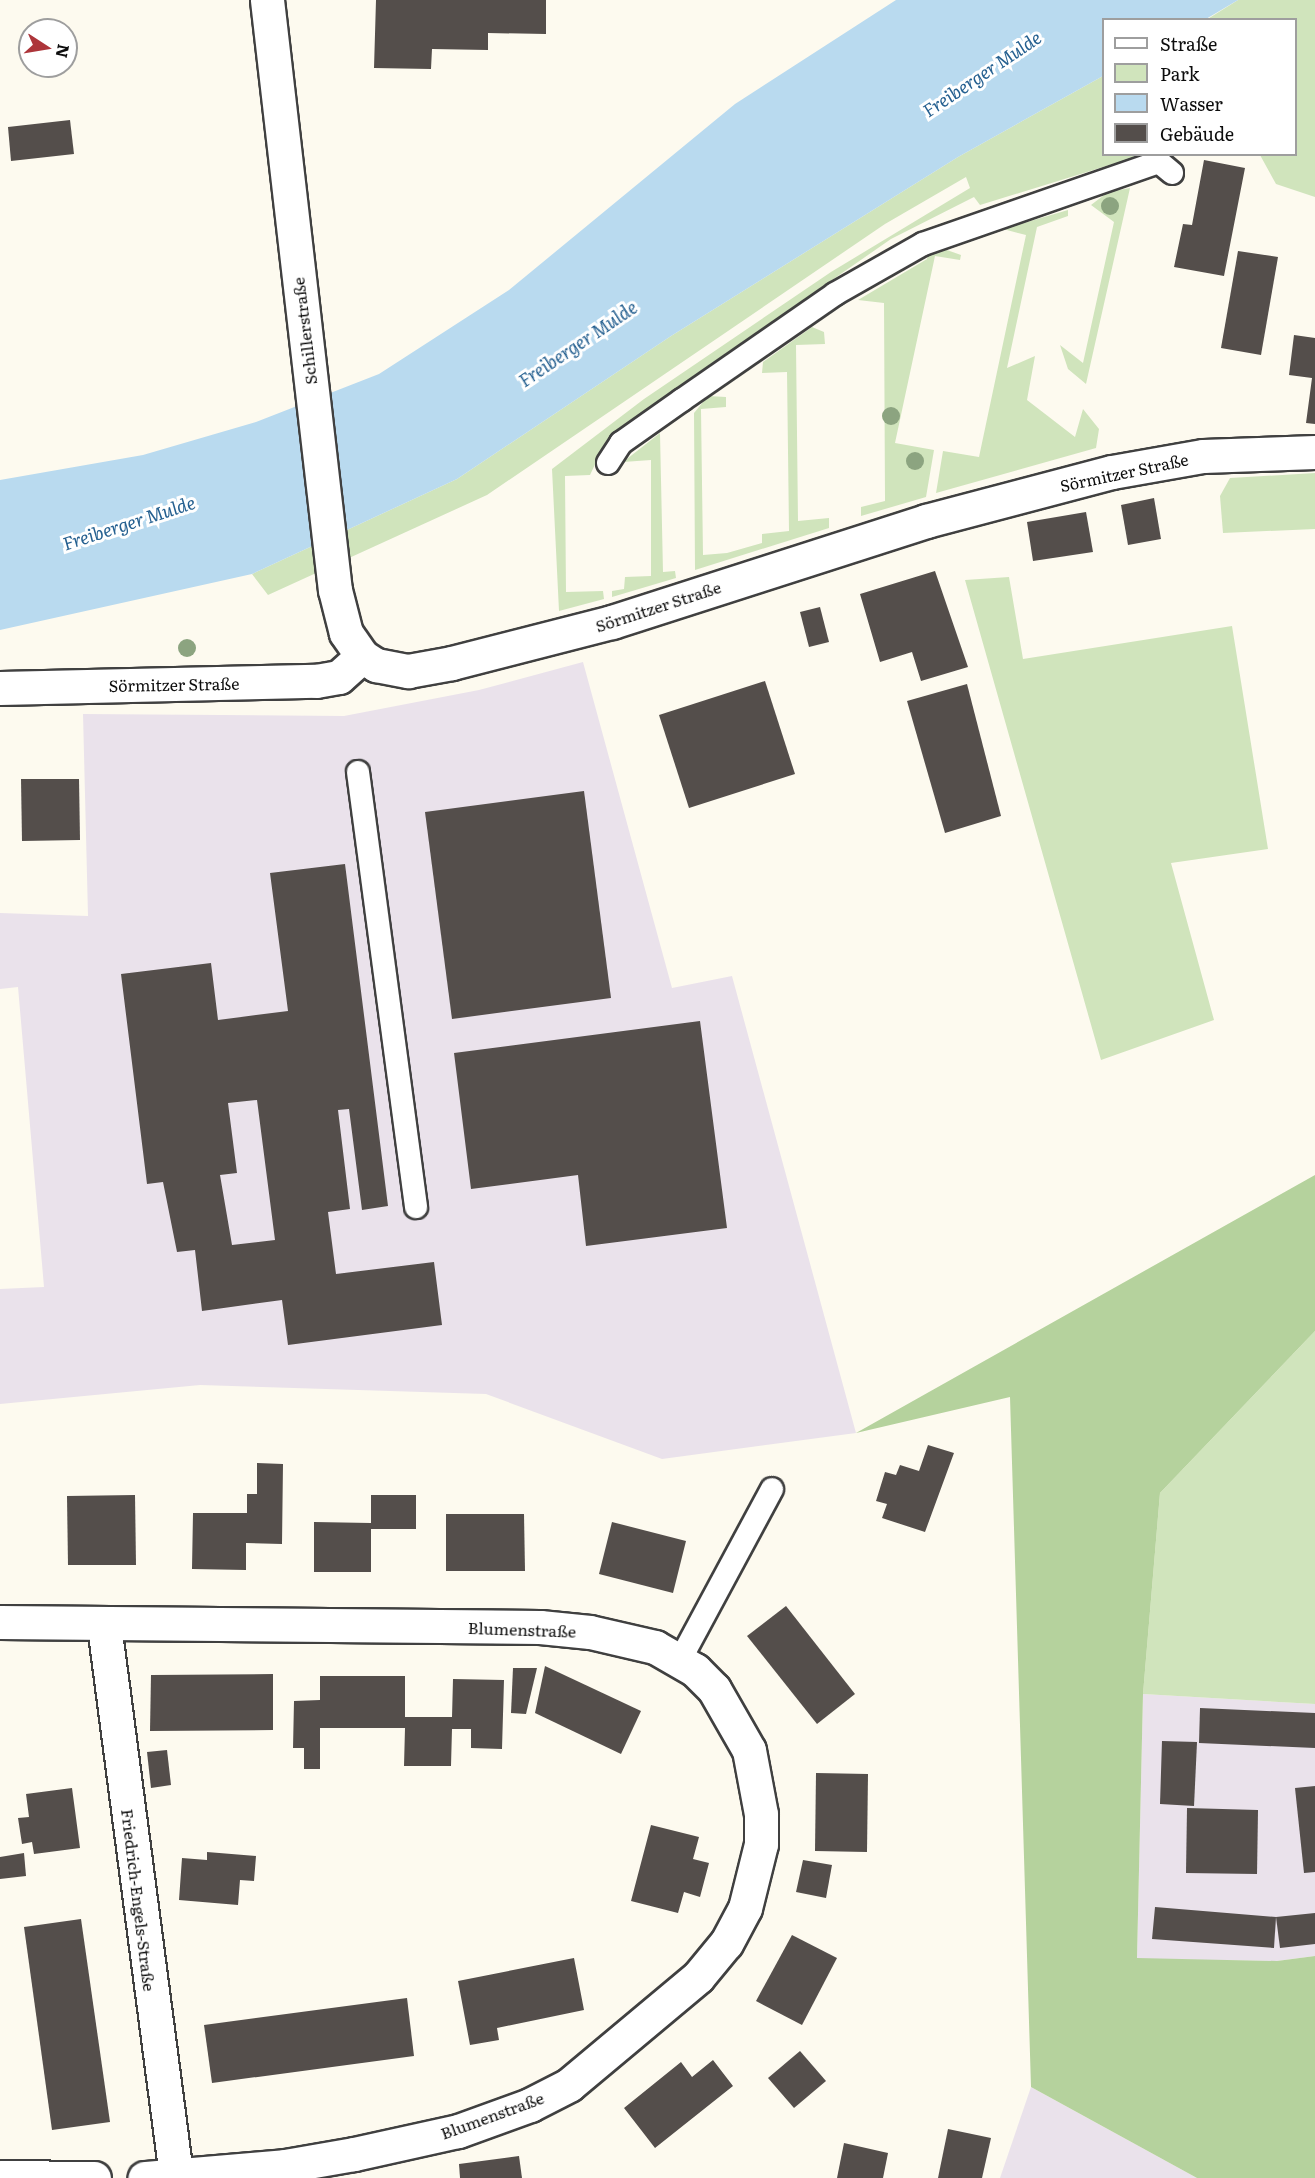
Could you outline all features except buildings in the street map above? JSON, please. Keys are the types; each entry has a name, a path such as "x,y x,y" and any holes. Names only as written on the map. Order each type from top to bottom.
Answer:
{"street":[{"name":"Schillerstraße","path":"267,0 268,39 335,590 346,633 362,656"},
{"name":"Sörmitzer Straße","path":"0,688 316,681 339,677 362,656 376,665 408,671 506,652 926,521 1112,472 1203,456 1315,452"},
{"name":"Blumenstraße","path":"0,1622 104,1625 540,1627 618,1637 680,1660 714,1689 749,1750 761,1814 756,1870 745,1908 726,1943 673,2001 569,2085 530,2105 357,2166 285,2166 160,2177"},
{"name":"Friedrich-Engels-Straße","path":"104,1625 160,2177"},
{"path":"0,2177 94,2178"}],"lane":[{"path":"608,463 621,443 682,400 835,294 924,244 983,219 1159,162 1172,173"},
{"path":"358,772 416,1207"},
{"path":"680,1660 772,1489"}],"shaded area":[{"path":"583,662 672,988 732,976 856,1433 662,1459 486,1394 200,1385 0,1404 0,1289 44,1287 18,987 0,989 0,913 88,916 83,714 344,716 479,690"},
{"path":"1143,1694 1315,1704 1315,1956 1277,1961 1137,1959"},
{"path":"1031,2087 1197,2178 1000,2178"}],"green space":[{"path":"1238,0 1315,0 1315,197 1276,184 1261,156 1297,156 1297,18 1209,18"},
{"path":"1102,77 1102,156 1139,156 980,205 974,197 891,239 619,428 606,441 590,475 565,476 566,592 603,591 604,599 559,611 552,469 644,399 831,272 970,188 966,177 885,224 487,495 268,595 252,574 457,479 671,336 958,157"},
{"path":"1130,188 1086,384 1068,369 1060,345 1083,363 1114,222 1091,205 1108,192"},
{"path":"1068,210 1068,216 1037,227 1007,368 1035,356 1027,400 1075,437 1083,409 1099,429 1096,448 936,493 943,451 979,457 1026,235 1003,229"},
{"path":"944,249 961,255 960,260 935,256 895,443 934,450 926,497 861,516 861,507 885,501 884,303 858,300 927,259 928,252"},
{"path":"812,327 824,332 825,344 796,345 798,521 829,518 829,528 695,570 694,413 708,396 726,397 726,407 701,409 703,555 727,553 762,543 762,534 789,531 787,372 762,373 763,362"},
{"path":"660,433 663,572 675,571 676,578 612,597 612,591 624,589 625,577 651,576 651,460 623,462"},
{"path":"1315,473 1315,529 1223,533 1220,496 1230,478"},
{"path":"1009,577 1023,659 1232,626 1268,849 1171,863 1214,1020 1101,1060 965,580"},
{"path":"1315,1175 1315,1331 1160,1493 1143,1694 1137,1958 1277,1961 1315,1956 1315,2178 1197,2178 1031,2087 1010,1397 856,1433"},
{"path":"1315,1331 1315,1704 1143,1694 1160,1493"}],"water":[{"name":"Freiberger Mulde","path":"896,0 1238,0 1208,18 1102,18 1102,77 958,157 671,336 457,479 252,574 0,630 0,480 143,455 256,422 379,374 509,290 735,104"}]}
